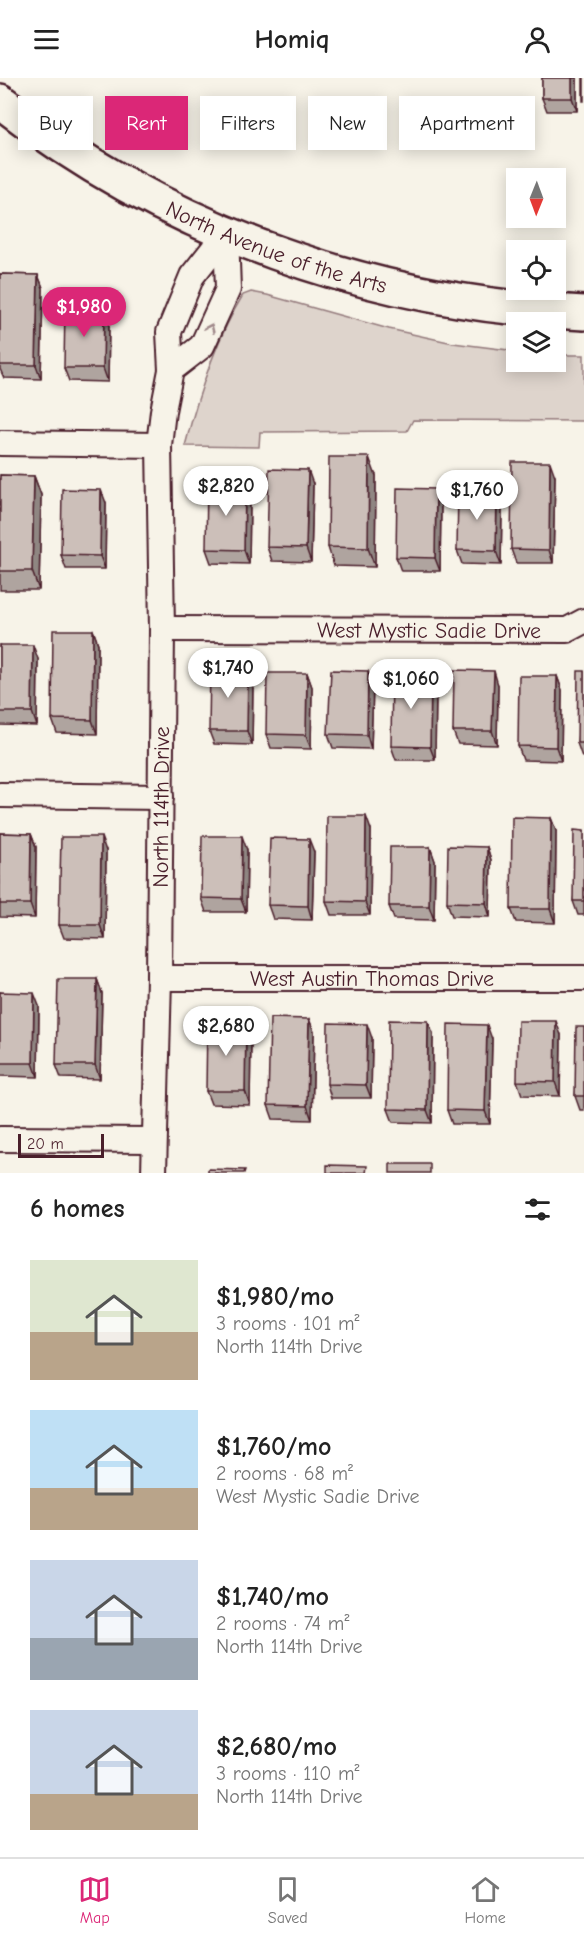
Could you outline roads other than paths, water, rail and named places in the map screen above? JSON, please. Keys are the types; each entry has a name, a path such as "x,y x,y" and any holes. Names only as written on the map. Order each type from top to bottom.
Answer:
{"street":[{"name":"North Avenue of the Arts","path":"0,101 80,158 149,198 226,233 304,262 420,294 492,305 584,313"},
{"name":"North 114th Drive","path":"154,1173 161,797 162,629 159,445 171,370 169,332 192,276 226,233"},
{"path":"171,370 202,346 228,289 226,233"},
{"path":"0,442 159,445"},
{"name":"West Mystic Sadie Drive","path":"162,629 567,630 584,621"},
{"path":"0,795 161,797"},
{"name":"West Austin Thomas Drive","path":"159,978 584,978"},
{"path":"0,1139 154,1140"}]}
